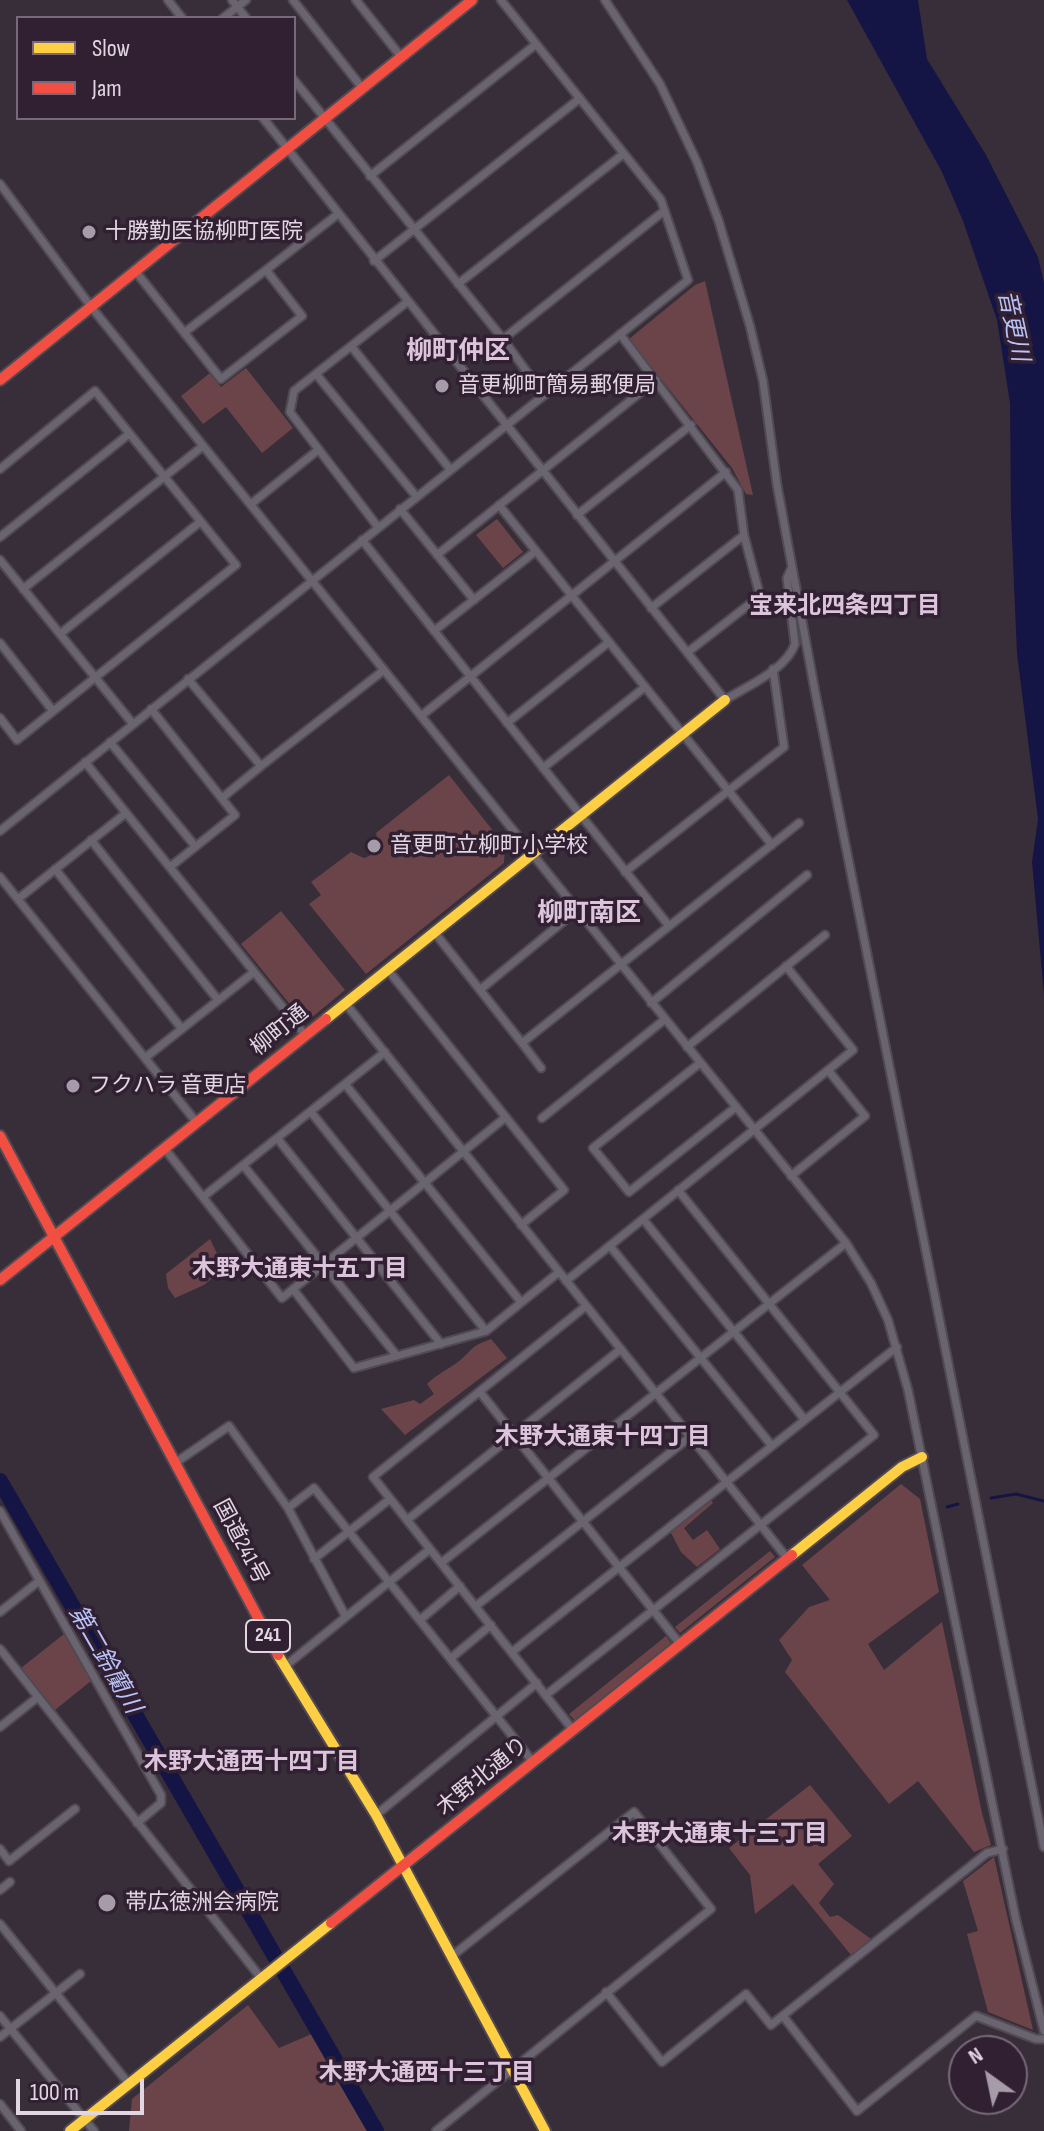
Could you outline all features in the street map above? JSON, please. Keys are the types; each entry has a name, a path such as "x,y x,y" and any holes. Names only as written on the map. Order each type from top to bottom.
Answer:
{"main road":[{"path":"0,380 472,0"},
{"name":"柳町通","path":"0,1280 725,700"},
{"name":"国道241号","path":"0,1136 284,1667 376,1815 545,2131"},
{"name":"木野北通り","path":"70,2131 902,1467 922,1457"}],"street":[{"path":"168,0 180,16"},
{"path":"234,4 246,0"},
{"path":"293,0 363,89"},
{"path":"356,0 402,58"},
{"path":"0,831 688,280 661,200 501,0"},
{"path":"605,0 660,84 675,114 719,222 750,326 763,381 792,567 1044,1847"},
{"path":"370,176 535,45"},
{"path":"296,83 503,339 543,394"},
{"path":"374,261 579,99"},
{"path":"265,120 725,700 793,652 795,644 787,578 792,567"},
{"path":"458,284 622,155"},
{"path":"0,184 92,308 530,855 846,1243 871,1283 897,1347 1016,1920 1044,2031"},
{"path":"503,339 664,211"},
{"path":"185,332 338,214"},
{"path":"136,272 221,379 302,316 266,270"},
{"path":"378,527 290,412 294,391 407,302"},
{"path":"620,334 738,490 744,535 760,596 688,652"},
{"path":"351,346 450,469"},
{"path":"316,374 416,496"},
{"path":"437,555 656,380"},
{"path":"0,469 95,391 236,565 17,740 0,718"},
{"path":"577,515 691,425"},
{"path":"0,537 129,434"},
{"path":"23,589 203,446"},
{"path":"251,504 318,450"},
{"path":"421,716 726,472"},
{"path":"499,505 772,845"},
{"path":"400,509 474,600"},
{"path":"60,634 200,522"},
{"path":"651,608 744,535"},
{"path":"362,540 669,926"},
{"path":"434,631 536,551"},
{"path":"0,560 133,724"},
{"path":"507,723 609,642"},
{"path":"0,643 53,711"},
{"path":"625,872 784,747 773,669"},
{"path":"222,798 384,670"},
{"path":"188,679 261,766"},
{"path":"543,768 645,687"},
{"path":"151,709 235,815 170,867"},
{"path":"110,742 195,846"},
{"path":"85,762 305,1035"},
{"path":"18,899 126,813"},
{"path":"522,1043 799,823"},
{"path":"91,840 218,1000"},
{"path":"55,869 182,1029"},
{"path":"651,1003 807,875"},
{"path":"0,877 197,1123"},
{"path":"481,989 576,911"},
{"path":"435,933 541,1068"},
{"path":"687,1047 825,935"},
{"path":"566,1281 853,1050 786,966"},
{"path":"388,970 564,1190 521,1225"},
{"path":"145,1058 254,972"},
{"path":"346,1004 787,1558"},
{"path":"542,1118 664,1020"},
{"path":"203,1197 385,1052"},
{"path":"700,1063 593,1148 629,1192 736,1107"},
{"path":"791,1176 865,1116 828,1070"},
{"path":"345,1084 521,1302"},
{"path":"311,1112 486,1331"},
{"path":"165,1149 282,1298 506,1117"},
{"path":"277,1138 441,1344"},
{"path":"243,1165 397,1356"},
{"path":"546,1695 874,1435 678,1190"},
{"path":"643,1219 805,1420"},
{"path":"441,1563 846,1243"},
{"path":"610,1246 772,1446"},
{"path":"293,1289 354,1368 486,1331 559,1272"},
{"path":"573,1730 373,1477 586,1306"},
{"path":"512,1652 897,1347"},
{"path":"407,1520 621,1349"},
{"path":"480,1392 680,1644"},
{"path":"175,1463 229,1426 288,1508 346,1617"},
{"path":"476,1606 690,1437"},
{"path":"288,1508 314,1488 533,1762"},
{"path":"314,1559 390,1499"},
{"path":"0,1511 161,1795 161,1803 137,1823"},
{"path":"284,1667 430,1549"},
{"path":"1,1607 39,1581"},
{"path":"420,1620 460,1586"},
{"path":"451,1658 491,1625"},
{"path":"0,1649 261,1978"},
{"path":"376,1815 537,1683"},
{"path":"0,1727 38,1697"},
{"path":"0,1849 9,1861 75,1809"},
{"path":"436,2131 711,1909 634,1812 452,1956"},
{"path":"606,1992 662,2062 746,1994 771,2025 987,1853 1003,1849"},
{"path":"0,1890 10,1882"},
{"path":"0,1924 129,2084"},
{"path":"0,2037 80,1974"},
{"path":"0,2016 94,2131"},
{"path":"783,2016 857,2111 976,2016 1036,2039 1044,2039"},
{"path":"0,2104 21,2131"}],"shaded area":[{"path":"705,281 753,495 746,494 732,468 629,339 695,285"},
{"path":"246,368 293,428 262,453 226,407 203,424 181,396 210,373 221,387"},
{"path":"497,519 523,552 503,568 476,535"},
{"path":"449,775 505,846 504,863 366,974 309,904 321,895 311,882 351,852 364,858 372,854 377,845 376,833"},
{"path":"281,911 345,990 305,1023 241,944"},
{"path":"210,1239 224,1268 204,1285 175,1298 168,1288 166,1274"},
{"path":"491,1339 507,1358 405,1435 381,1409 414,1400 420,1404 434,1394 427,1384 431,1380 475,1346"},
{"path":"901,1484 920,1499 939,1592 868,1644 884,1670 942,1622 991,1845 974,1852 918,1781 889,1804 785,1672 792,1660 779,1640 809,1607 830,1600 802,1565"},
{"path":"710,1498 713,1503 684,1528 693,1540 707,1530 720,1549 697,1567 681,1552 670,1531"},
{"path":"770,1551 775,1557 680,1633 675,1627"},
{"path":"64,1634 91,1681 55,1710 21,1668"},
{"path":"666,1636 671,1643 575,1721 569,1714"},
{"path":"810,1785 852,1836 818,1864 834,1884 819,1903 830,1917 838,1915 871,1939 851,1955 793,1884 755,1914 750,1875 729,1848"},
{"path":"994,1857 1033,2030 988,2012 967,1934 978,1931 963,1881"},
{"path":"248,2005 279,2048 314,2033 370,2131 129,2131 132,2099"}],"water":[{"name":"音更川","path":"847,0 918,0 927,59 986,155 1038,257 1044,283 1044,995 1032,862 1038,819 1017,654 1010,403 997,320 963,221 942,172"}],"waterway":[{"name":"第二鈴蘭川","path":"0,1481 376,2131"},
{"path":"991,1498 1016,1494 1044,1501"},
{"path":"947,1507 958,1504"}],"traffic: slow":[{"path":"326,1019 725,700"},
{"path":"792,1555 902,1467 922,1457"},
{"path":"278,1655 376,1815 545,2131"},
{"path":"70,2131 331,1923"}],"traffic: jam":[{"path":"0,380 472,0"},
{"path":"0,1280 326,1019"},
{"path":"0,1136 278,1655"},
{"path":"331,1923 792,1555"}],"place":[{"name":"十勝勤医協柳町医院","path":"89,232"},
{"name":"音更柳町簡易郵便局","path":"442,386"},
{"name":"音更町立柳町小学校","path":"374,846"},
{"name":"フクハラ 音更店","path":"73,1086"},
{"name":"帯広徳洲会病院","path":"107,1903"}],"district":[{"name":"柳町仲区","path":"458,352"},
{"name":"宝来北四条四丁目","path":"845,607"},
{"name":"柳町南区","path":"589,914"},
{"name":"木野大通東十五丁目","path":"300,1270"},
{"name":"木野大通東十四丁目","path":"603,1438"},
{"name":"木野大通西十四丁目","path":"252,1763"},
{"name":"木野大通東十三丁目","path":"720,1835"},
{"name":"木野大通西十三丁目","path":"427,2074"}]}
